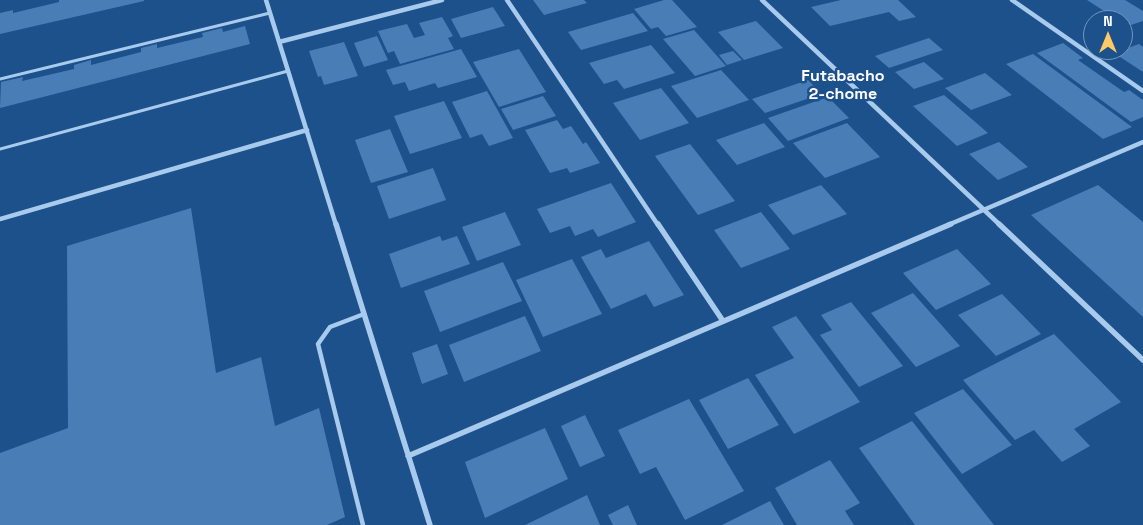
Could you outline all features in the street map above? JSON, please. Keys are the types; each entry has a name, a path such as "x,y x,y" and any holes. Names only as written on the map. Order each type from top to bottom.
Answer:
{"street":[{"path":"266,0 430,525"},
{"path":"279,42 442,0"},
{"path":"507,0 723,321"},
{"path":"762,0 1143,360"},
{"path":"1012,0 1143,91"},
{"path":"0,219 307,130"},
{"path":"408,456 1143,142"}],"lane":[{"path":"0,80 270,13"},
{"path":"0,149 288,70"},
{"path":"364,314 327,327 321,334 318,344 364,525"}],"building":[{"path":"59,0 144,1 0,34 0,13 13,10 13,13 59,2"},
{"path":"533,0 584,0 587,3 544,15"},
{"path":"664,0 672,0 697,27 666,36 658,27 651,29 634,9"},
{"path":"841,0 898,0 916,17 899,21 889,12 830,26 811,7"},
{"path":"1087,0 1125,0 1143,11 1143,21 1133,24 1133,10 1102,10"},
{"path":"493,7 505,26 461,38 451,19"},
{"path":"633,13 648,31 581,50 568,32"},
{"path":"442,17 453,36 448,38 454,49 400,64 394,51 388,53 378,31 407,24 414,38 425,35 419,23"},
{"path":"756,21 783,48 744,60 718,32"},
{"path":"245,26 250,44 0,108 1,82 23,77 22,81 74,69 74,65 91,60 91,65 141,52 141,48 157,44 157,48 203,37 202,33 222,28 223,32"},
{"path":"694,30 726,66 695,76 663,39"},
{"path":"377,36 388,60 364,67 354,43"},
{"path":"929,38 943,50 889,68 875,56"},
{"path":"344,42 358,76 324,85 321,76 318,77 309,51"},
{"path":"1063,43 1083,58 1078,60 1124,92 1129,90 1143,100 1143,117 1131,122 1037,53"},
{"path":"1139,44 1143,47 1143,72 1125,60 1133,60 1133,46"},
{"path":"651,45 675,73 624,89 617,80 604,84 589,63"},
{"path":"461,49 477,77 438,88 435,83 409,91 405,82 393,85 386,70"},
{"path":"519,49 546,92 499,107 473,62"},
{"path":"733,51 742,60 727,65 719,55"},
{"path":"1033,54 1132,127 1103,139 1006,64"},
{"path":"924,62 944,79 914,89 895,72"},
{"path":"721,70 749,100 697,118 671,86"},
{"path":"985,73 1012,95 971,110 945,88"},
{"path":"808,80 822,94 765,113 752,99"},
{"path":"661,88 689,123 640,140 613,103"},
{"path":"487,91 513,138 489,146 482,134 470,138 452,102"},
{"path":"944,95 988,133 957,146 913,106"},
{"path":"543,96 556,116 513,130 501,109"},
{"path":"828,97 849,118 788,141 768,118"},
{"path":"444,101 462,138 410,154 394,116"},
{"path":"557,120 563,129 571,126 583,144 586,142 600,163 570,173 567,168 550,173 525,130"},
{"path":"764,123 785,147 737,165 716,140"},
{"path":"847,123 880,157 825,178 793,143"},
{"path":"390,129 408,172 371,183 355,140"},
{"path":"999,142 1028,167 998,180 969,154"},
{"path":"690,144 735,201 698,215 655,156"},
{"path":"433,168 446,200 389,219 377,186"},
{"path":"611,183 636,222 598,237 593,229 575,236 570,226 550,233 537,209"},
{"path":"821,185 847,214 793,235 768,205"},
{"path":"1098,185 1143,222 1143,317 1031,215"},
{"path":"191,208 216,373 261,357 275,426 319,408 345,517 327,525 0,525 0,453 68,428 67,246"},
{"path":"505,212 521,245 477,261 462,227"},
{"path":"761,212 790,249 741,268 714,230"},
{"path":"440,236 442,241 457,236 470,264 401,288 389,254"},
{"path":"649,241 684,295 654,307 646,294 611,309 581,257 601,249 606,258"},
{"path":"957,249 991,284 936,310 903,273"},
{"path":"572,259 602,314 543,337 516,280"},
{"path":"503,262 522,301 440,332 424,291"},
{"path":"913,293 960,346 916,367 871,313"},
{"path":"1002,294 1041,334 996,356 958,315"},
{"path":"851,302 903,366 859,387 820,335 832,330 821,315"},
{"path":"525,316 541,351 464,382 449,345"},
{"path":"796,316 860,402 794,434 755,375 794,358 772,327"},
{"path":"1054,334 1121,402 1074,429 1090,446 1062,462 1034,430 1015,440 963,380"},
{"path":"437,344 448,374 422,384 412,353"},
{"path":"748,378 779,425 728,449 699,400"},
{"path":"963,389 1012,445 962,474 914,413"},
{"path":"689,399 744,491 685,520 656,467 640,474 618,430"},
{"path":"585,415 605,456 580,467 561,426"},
{"path":"912,421 994,525 915,525 859,448"},
{"path":"545,428 568,479 485,518 465,462"},
{"path":"830,460 860,503 845,511 854,525 797,525 775,488"},
{"path":"587,495 600,525 525,525"},
{"path":"770,501 784,525 722,525"},
{"path":"628,505 637,525 613,525 608,515"}],"district":[{"name":"Futabacho 2-chome","path":"843,86"}]}
